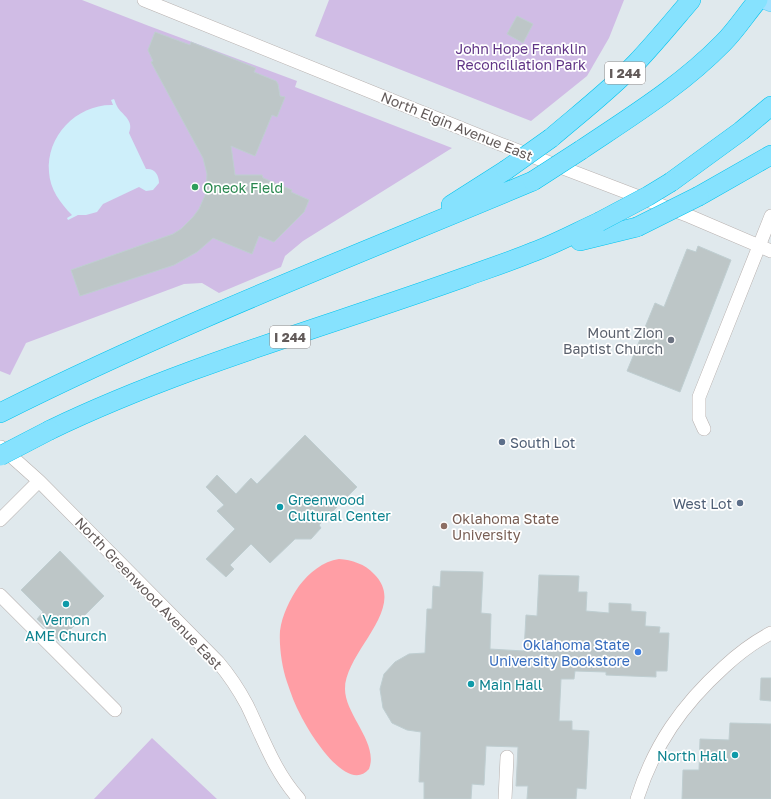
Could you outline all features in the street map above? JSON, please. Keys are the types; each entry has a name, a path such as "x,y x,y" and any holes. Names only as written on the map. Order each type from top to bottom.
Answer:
{"highway":[{"name":"I 244","path":"0,413 160,336 310,274 396,234 443,210 506,170 551,138 635,64 691,0"},
{"path":"310,274 533,181 643,109 683,79 724,42 758,0"},
{"name":"I 244","path":"0,456 50,430 123,397 198,368 534,252 599,222 671,182 730,140 771,106"},
{"path":"534,252 637,226 699,196 771,155"}],"main road":[{"path":"764,0 771,3"}],"street":[{"name":"North Elgin Avenue East","path":"144,0 493,141 681,213 771,251"},
{"path":"704,429 699,418 699,397 771,216"},
{"name":"North Greenwood Avenue East","path":"0,446 39,481 218,662 233,682 246,704 277,769 298,799"},
{"path":"0,520 39,481"},
{"path":"0,595 115,710"},
{"path":"637,799 642,782 658,749 667,732 686,705 735,657 771,633"},
{"path":"505,799 507,757"}],"green space":[{"name":"Oneok Field","path":"0,0 82,0 297,81 295,87 452,148 303,241 285,256 281,267 219,293 202,283 184,284 26,343 10,375 0,371"},
{"name":"John Hope Franklin Reconciliation Park","path":"329,0 624,0 609,38 587,76 531,121 315,36"},
{"path":"152,738 217,799 94,799"}],"sand":[{"path":"114,99 118,108 129,122 129,133 146,169 156,172 159,183 153,190 146,191 139,187 103,204 97,212 86,215 78,215 68,220 67,218 72,215 63,206 51,184 49,159 53,146 58,135 76,116 87,110 100,106 113,105 111,100"}],"shaded area":[{"path":"339,559 349,560 367,568 374,574 383,587 384,601 380,615 373,630 354,660 348,675 345,689 346,699 366,739 371,759 369,769 360,775 350,774 340,768 320,747 312,735 299,712 287,682 280,650 280,631 283,619 287,607 299,586 317,568 327,562"}],"building":[{"path":"517,16 533,24 523,43 507,34"},
{"path":"155,32 190,45 191,42 256,68 254,72 276,81 280,96 285,97 277,117 272,115 255,156 231,146 235,175 262,175 263,178 292,190 291,192 309,200 304,212 274,242 259,236 252,254 213,238 197,252 174,265 80,296 71,270 173,234 181,229 193,217 199,209 206,193 207,174 203,158 151,62 153,61 148,50"},
{"name":"Mount Zion Baptist Church","path":"698,246 731,260 680,392 627,371 655,303 664,307 687,249 696,252"},
{"name":"Greenwood Cultural Center","path":"305,435 357,487 319,525 321,528 311,539 295,539 270,563 251,544 230,565 234,569 226,577 206,559 235,529 217,511 224,505 206,487 217,475 236,494 251,478 257,484"},
{"name":"Vernon AME Church","path":"60,551 104,596 59,641 37,619 43,612 21,590"},
{"name":"Main Hall","path":"441,571 483,572 481,613 491,614 490,649 524,651 526,615 537,616 539,575 579,576 578,592 587,592 586,611 609,613 609,603 631,604 631,611 646,612 645,626 660,627 659,633 669,633 667,671 656,671 656,677 606,675 606,672 575,671 574,679 561,679 559,721 572,721 572,730 589,731 586,789 577,788 576,799 527,799 528,786 516,786 518,747 486,746 484,785 472,784 471,799 424,799 424,782 419,782 421,732 407,730 392,723 383,708 380,689 384,674 395,662 409,654 425,653 427,609 432,609 433,586 440,587"},
{"path":"761,678 771,678 771,701 760,700"},
{"name":"North Hall","path":"730,723 771,724 771,799 682,799 683,770 699,770 700,739 729,740"}],"place":[{"name":"Oneok Field","path":"195,187"},
{"name":"Mount Zion Baptist Church","path":"671,340"},
{"name":"South Lot","path":"502,442"},
{"name":"West Lot","path":"740,503"},
{"name":"Greenwood Cultural Center","path":"280,507"},
{"name":"Oklahoma State University","path":"444,526"},
{"name":"Vernon AME Church","path":"66,604"},
{"name":"Oklahoma State University Bookstore","path":"638,652"},
{"name":"Main Hall","path":"471,684"},
{"name":"North Hall","path":"735,755"}]}
